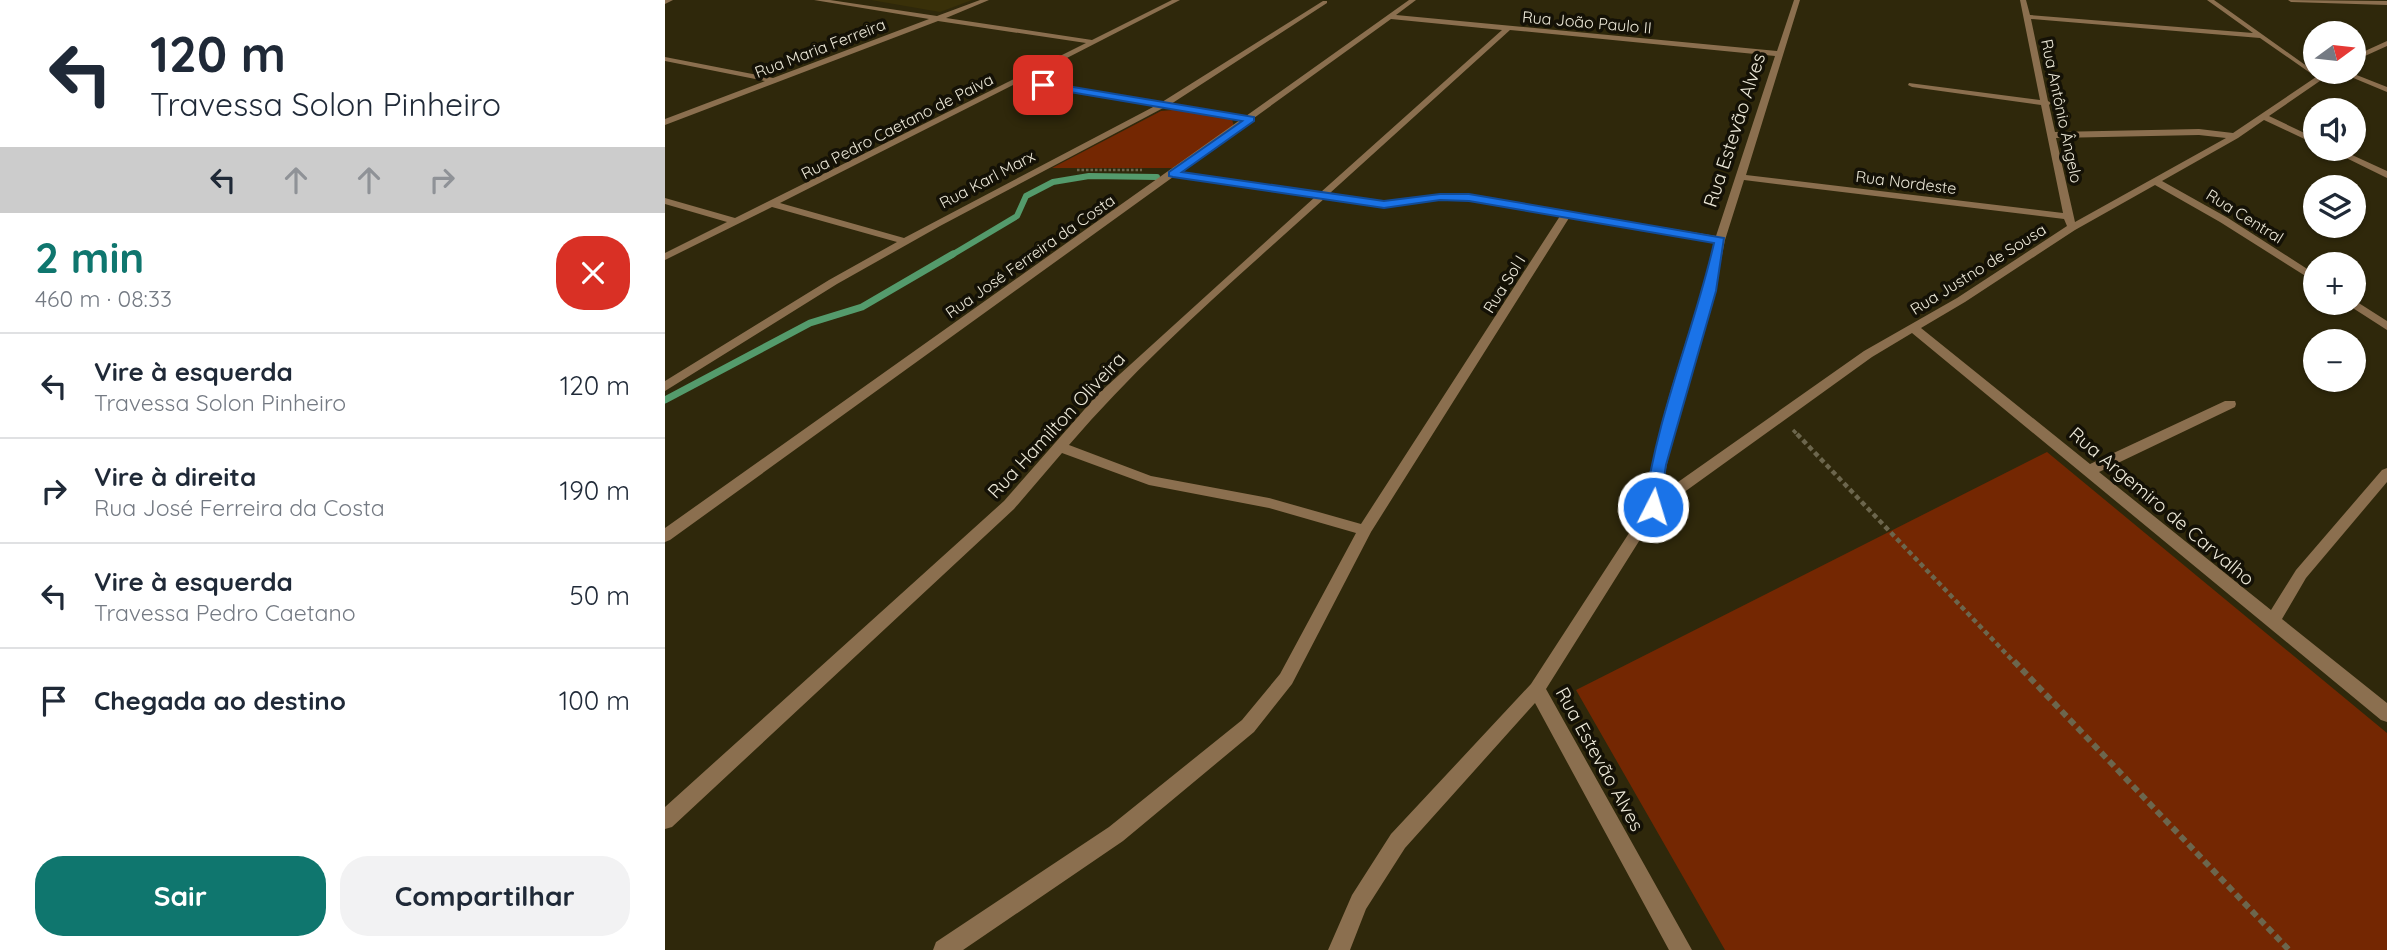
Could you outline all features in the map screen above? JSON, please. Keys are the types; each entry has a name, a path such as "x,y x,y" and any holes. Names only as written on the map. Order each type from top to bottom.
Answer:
{"street":[{"path":"665,2 670,0"},
{"path":"817,0 1093,43"},
{"name":"Rua Maria Ferreira","path":"665,122 986,0"},
{"name":"Rua Pedro Caetano de Paiva","path":"665,257 1177,0"},
{"name":"Rua José Ferreira da Costa","path":"665,536 1413,0"},
{"name":"Rua Estevão Alves","path":"1681,950 1537,689 1653,507 1661,453 1709,291 1720,240 1797,0"},
{"name":"Rua Antônio Ângelo","path":"2023,0 2047,103 2070,223"},
{"path":"2210,0 2259,36 2303,62"},
{"path":"2291,0 2387,3"},
{"name":"Rua Karl Marx","path":"665,387 905,241 1165,104 1325,2"},
{"name":"Rua João Paulo II","path":"1391,16 1780,54"},
{"path":"2028,17 2259,36"},
{"name":"Rua Hamilton Oliveira","path":"665,820 1009,505 1103,397 1320,195 1507,29"},
{"path":"2366,53 2387,43"},
{"path":"665,59 775,81"},
{"path":"1018,81 1250,119"},
{"path":"2366,81 2387,90"},
{"name":"Rua Justno de Sousa","path":"1653,507 1868,354 1913,328 2070,223 2156,181 2235,135 2309,84"},
{"path":"1912,85 2047,103"},
{"path":"2262,116 2303,135"},
{"path":"2052,135 2199,132 2235,135"},
{"path":"2356,161 2387,176"},
{"path":"1175,172 1384,205 1440,197 1469,198 1720,240"},
{"name":"Rua Nordeste","path":"1740,177 2070,223"},
{"name":"Rua Central","path":"2156,181 2224,220 2303,271"},
{"path":"665,201 738,222"},
{"path":"772,204 905,241"},
{"name":"Rua Sol I","path":"944,950 1116,834 1248,726 1286,679 1365,530 1565,216"},
{"path":"2366,313 2387,326"},
{"name":"Rua Argemiro de Carvalho","path":"1913,328 2387,715"},
{"path":"2090,470 2230,404"},
{"path":"1061,447 1149,480 1269,503 1365,530"},
{"path":"2272,622 2301,574 2387,473"},
{"path":"1339,950 1359,902 1398,841 1537,689"}],"path":[{"path":"1037,170 1175,172"},
{"path":"1780,416 2289,950"}],"shaded area":[{"path":"871,0 972,0 940,12"},
{"path":"1173,110 1232,119 1234,127 1175,168 1052,168 1161,111"},
{"path":"2047,452 2387,733 2387,950 1725,950 1576,690"}],"waterway":[{"path":"950,256 1017,216 1026,196 1053,182 1089,176 1157,177"},
{"path":"665,400 810,323 862,307 953,254"}],"route":[{"path":"1043,85 1250,119 1173,174 1384,205 1401,205 1440,197 1469,198 1720,240 1693,349 1669,419 1656,476 1653,507"}]}
